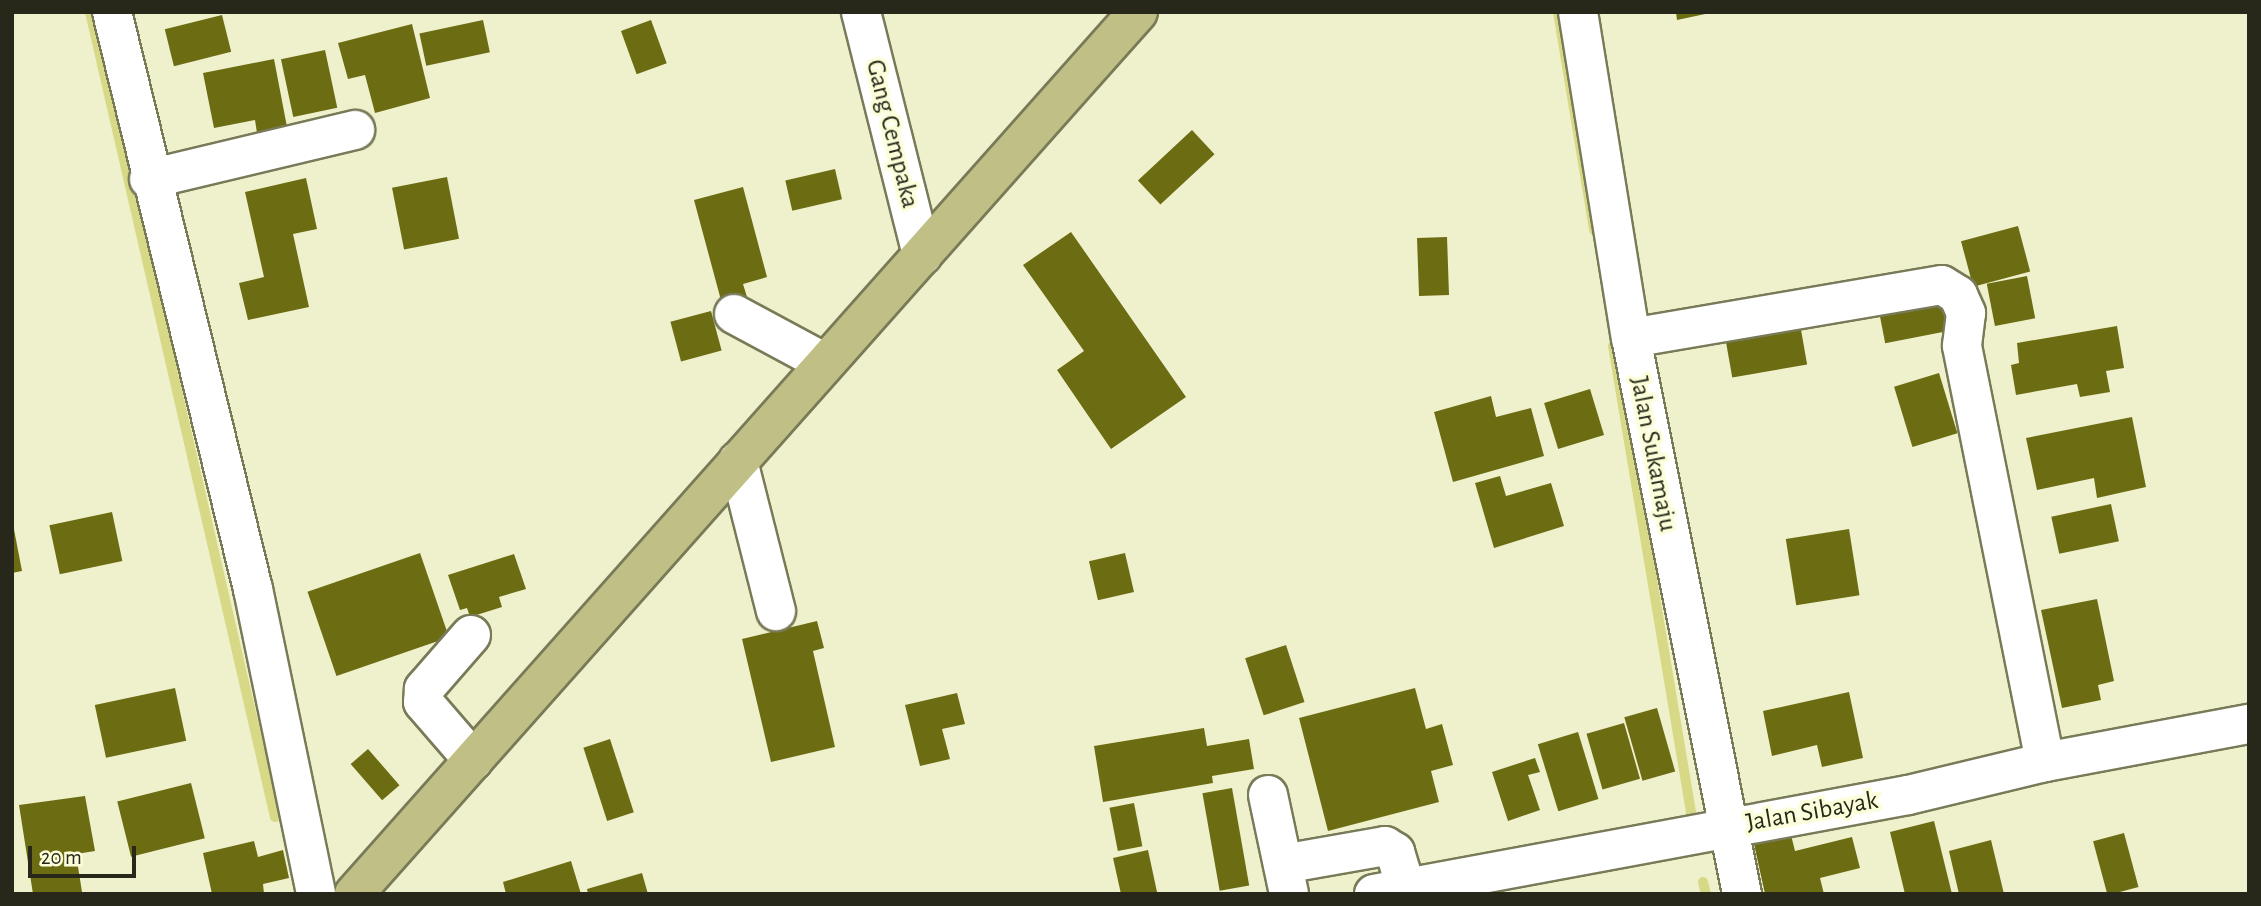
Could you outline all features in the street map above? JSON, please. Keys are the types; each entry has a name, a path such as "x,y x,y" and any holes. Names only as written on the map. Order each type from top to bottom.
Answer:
{"main road":[{"path":"354,894 1138,12"}],"street":[{"path":"112,12 149,179 253,589 316,894"},
{"name":"Gang Cempaka","path":"861,12 922,255"},
{"name":"Jalan Sukamaju","path":"1578,12 1631,338 1676,576 1731,826 1742,894"},
{"path":"149,179 355,130"},
{"path":"1631,338 1942,285 1958,295 1966,313 1962,346 2045,762"},
{"path":"734,314 825,363"},
{"path":"738,461 776,611"},
{"path":"471,635 424,689 423,702 473,760"},
{"name":"Jalan Sibayak","path":"1415,889 1731,826 1908,795 2045,762 2249,724"},
{"path":"1268,794 1286,879 1385,846 1395,852 1415,889"}],"building":[{"path":"1676,12 1710,12 1710,13 1677,20"},
{"path":"222,15 231,52 174,66 165,29"},
{"path":"483,20 490,52 426,66 419,34"},
{"path":"651,20 667,63 637,74 621,31"},
{"path":"412,24 430,98 375,113 365,75 348,79 338,43"},
{"path":"325,50 337,108 293,117 281,59"},
{"path":"274,59 287,127 257,133 255,120 214,128 203,73"},
{"path":"1192,130 1215,154 1160,205 1138,180"},
{"path":"835,169 842,199 792,211 785,180"},
{"path":"447,177 459,239 404,250 392,188"},
{"path":"306,178 317,229 293,234 309,307 248,320 239,283 264,277 245,192"},
{"path":"743,187 767,277 743,284 747,297 722,304 694,200"},
{"path":"2018,226 2030,271 1973,287 1961,241"},
{"path":"1071,232 1186,397 1111,449 1057,370 1084,351 1023,265"},
{"path":"1447,237 1449,295 1419,296 1417,238"},
{"path":"2027,276 2035,318 1995,326 1987,284"},
{"path":"1950,294 1957,329 1885,343 1878,308"},
{"path":"711,311 722,351 681,361 670,322"},
{"path":"1800,324 1807,364 1732,378 1725,337"},
{"path":"2117,326 2124,368 2106,371 2110,392 2080,397 2077,384 2016,395 2011,365 2019,363 2017,343"},
{"path":"1939,373 1957,433 1912,447 1894,387"},
{"path":"1590,389 1604,435 1558,449 1544,403"},
{"path":"1491,396 1496,417 1531,408 1544,456 1453,482 1434,412"},
{"path":"2132,417 2146,487 2097,498 2094,478 2037,490 2026,438"},
{"path":"1500,476 1506,496 1551,483 1564,526 1494,548 1475,483"},
{"path":"2111,504 2119,541 2059,554 2051,517"},
{"path":"112,512 122,561 60,574 49,525"},
{"path":"12,519 22,571 12,573"},
{"path":"1849,529 1859,595 1796,605 1786,539"},
{"path":"420,553 449,637 336,676 307,592"},
{"path":"1125,553 1134,592 1098,600 1089,561"},
{"path":"514,554 526,589 499,597 502,607 470,617 467,608 460,610 448,575"},
{"path":"2097,599 2114,681 2098,685 2101,700 2062,708 2041,610"},
{"path":"817,621 824,648 813,651 835,747 771,762 742,639"},
{"path":"1286,645 1305,702 1264,715 1245,658"},
{"path":"175,688 186,741 106,758 95,705"},
{"path":"1415,688 1426,729 1442,724 1453,765 1431,771 1439,802 1328,831 1299,718"},
{"path":"1849,692 1863,758 1822,767 1817,745 1772,756 1763,711"},
{"path":"957,693 965,724 942,729 950,759 920,766 905,705"},
{"path":"1657,708 1675,771 1643,781 1624,717"},
{"path":"1624,723 1640,779 1602,790 1587,734"},
{"path":"1204,728 1207,746 1249,739 1254,769 1212,776 1213,783 1103,802 1094,746"},
{"path":"1578,732 1598,799 1558,811 1538,744"},
{"path":"610,739 634,812 607,821 583,748"},
{"path":"368,749 399,785 382,800 351,764"},
{"path":"1535,758 1540,772 1528,775 1540,810 1508,821 1492,772"},
{"path":"191,783 205,838 131,857 117,801"},
{"path":"1232,788 1249,885 1220,891 1202,793"},
{"path":"85,796 95,851 76,854 82,892 33,894 19,805"},
{"path":"1134,803 1142,846 1118,851 1109,808"},
{"path":"1934,821 1952,894 1905,894 1890,832"},
{"path":"2124,833 2138,887 2107,894 2093,841"},
{"path":"1791,835 1795,851 1852,837 1860,868 1820,878 1824,894 1765,894 1754,844"},
{"path":"1991,840 2004,894 1959,894 1949,851"},
{"path":"254,841 258,857 283,850 289,878 263,884 264,894 212,894 203,853"},
{"path":"1148,850 1157,892 1121,894 1113,858"},
{"path":"571,861 581,894 506,894 503,882"},
{"path":"642,873 648,894 588,894 587,889"}],"waterway":[{"path":"90,12 275,817"},
{"path":"1558,12 1594,230"},
{"path":"1613,346 1692,818"},
{"path":"1703,882 1706,894"}]}
